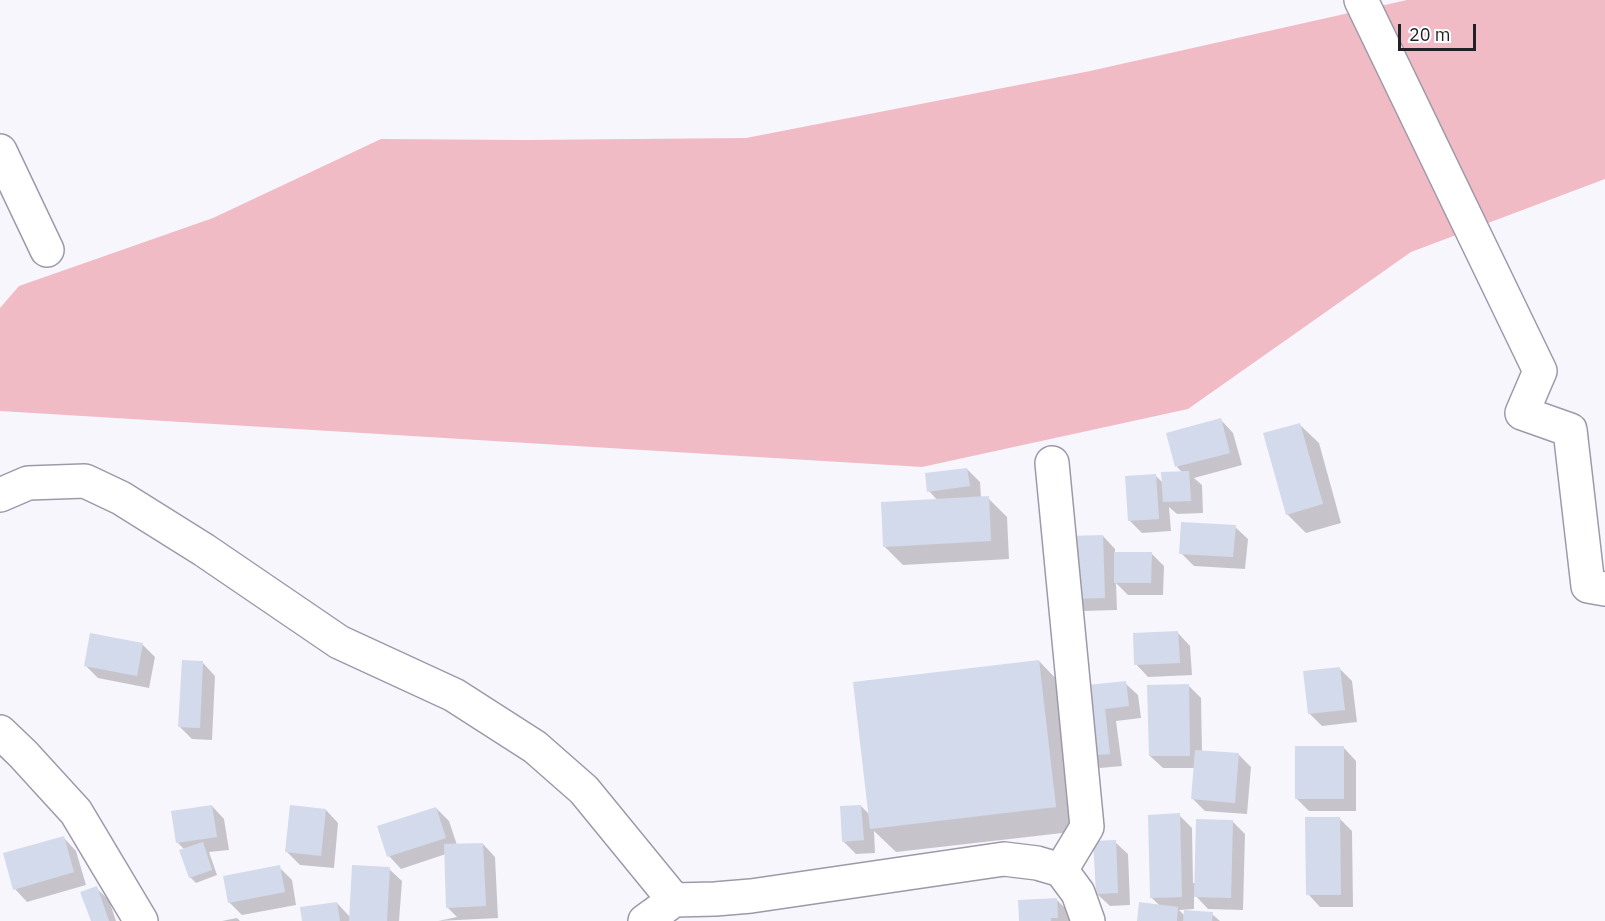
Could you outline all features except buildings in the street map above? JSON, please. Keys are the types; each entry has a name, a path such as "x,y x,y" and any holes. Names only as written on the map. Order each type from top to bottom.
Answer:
{"street":[{"path":"1361,0 1540,371 1522,413 1570,430 1588,586 1605,589"},
{"path":"0,151 47,250"},
{"path":"1052,463 1087,827 1061,870"},
{"path":"0,495 28,483 85,481 121,498 204,550 339,642 454,695 536,747 584,790 674,900"},
{"path":"0,732 76,812 141,921"},
{"path":"645,921 674,900 715,900 751,896 1004,859 1036,863 1061,870 1078,893 1088,921"}],"shaded area":[{"path":"1407,0 1605,0 1605,179 1411,252 1188,409 922,467 0,411 0,308 19,286 213,218 381,139 746,138 1090,71"}]}
